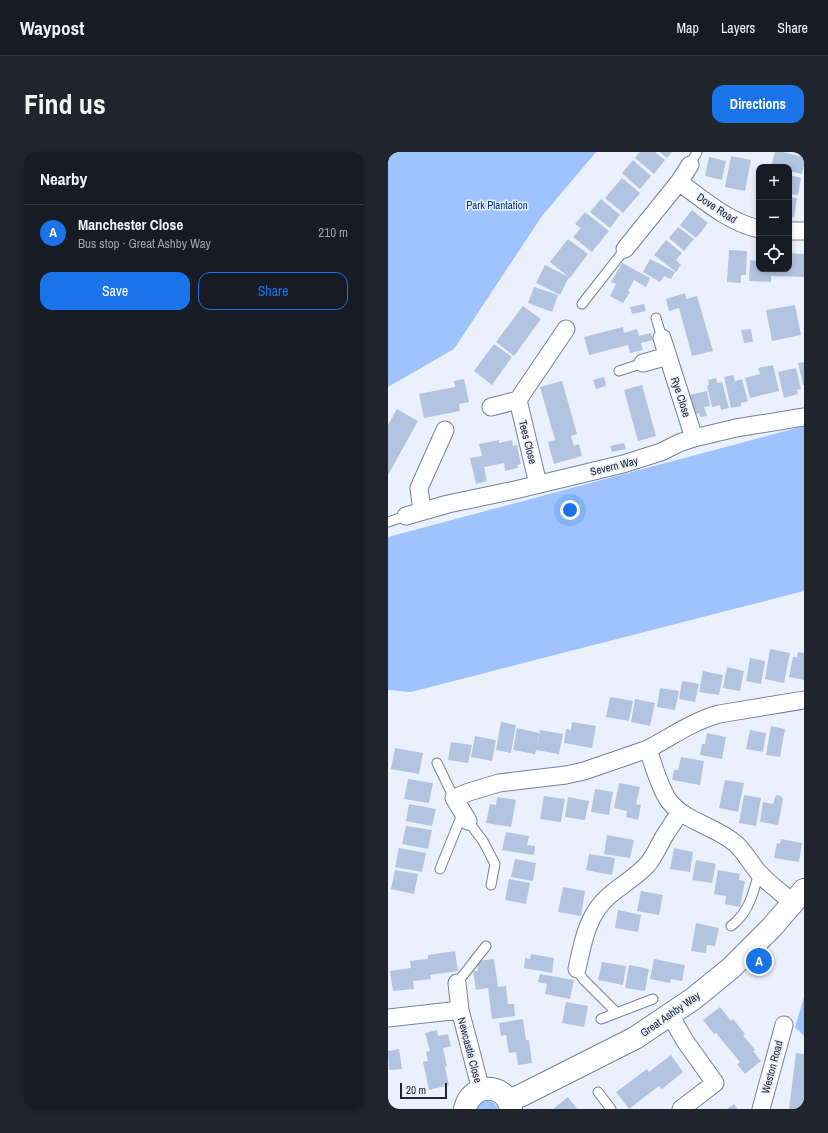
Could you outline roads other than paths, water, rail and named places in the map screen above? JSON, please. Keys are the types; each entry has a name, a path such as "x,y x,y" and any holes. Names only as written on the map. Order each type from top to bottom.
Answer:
{"street":[{"path":"625,249 679,182 694,159"},
{"name":"Dove Road","path":"679,182 724,215 740,223 756,228"},
{"path":"792,231 804,232"},
{"path":"491,407 518,400 566,329"},
{"name":"Rye Close","path":"662,338 694,438"},
{"path":"643,363 668,356"},
{"name":"Tees Close","path":"518,400 538,484"},
{"name":"Severn Way","path":"414,513 644,458 694,438 736,428 804,417"},
{"path":"414,513 419,488 446,430"},
{"path":"462,810 469,792 516,780 584,772 648,750 707,717 804,700"},
{"path":"648,750 664,792 669,801 680,812 727,837 742,850 759,873 799,897"},
{"path":"577,969 583,942 593,914 599,905 647,865 680,812"},
{"name":"Great Ashby Way","path":"481,1090 496,1090 503,1094 509,1105 522,1095 635,1038 693,999 731,968 772,927 799,897"},
{"name":"Newcastle Close","path":"457,984 460,1010 481,1090"},
{"name":"Newcastle Close","path":"388,1018 460,1010"},
{"path":"670,1015 685,1041 715,1083 681,1109"},
{"name":"Weston Road","path":"761,1109 784,1025"},
{"path":"465,1109 470,1098 481,1090"}],"lane":[{"path":"582,304 625,249"},
{"path":"656,318 662,338"},
{"path":"620,371 643,363"},
{"path":"388,522 414,513"},
{"path":"437,763 462,810 484,841 495,864 491,885"},
{"path":"440,869 462,810"},
{"path":"732,926 743,914 748,905 759,873"},
{"path":"457,984 486,946"},
{"path":"577,969 583,979 617,1013"},
{"path":"601,1019 653,998"},
{"path":"598,1092 611,1109"}],"place":[{"name":"Manchester Close","path":"759,961"}],"park label":[{"name":"Park Plantation","path":"497,205"}]}
